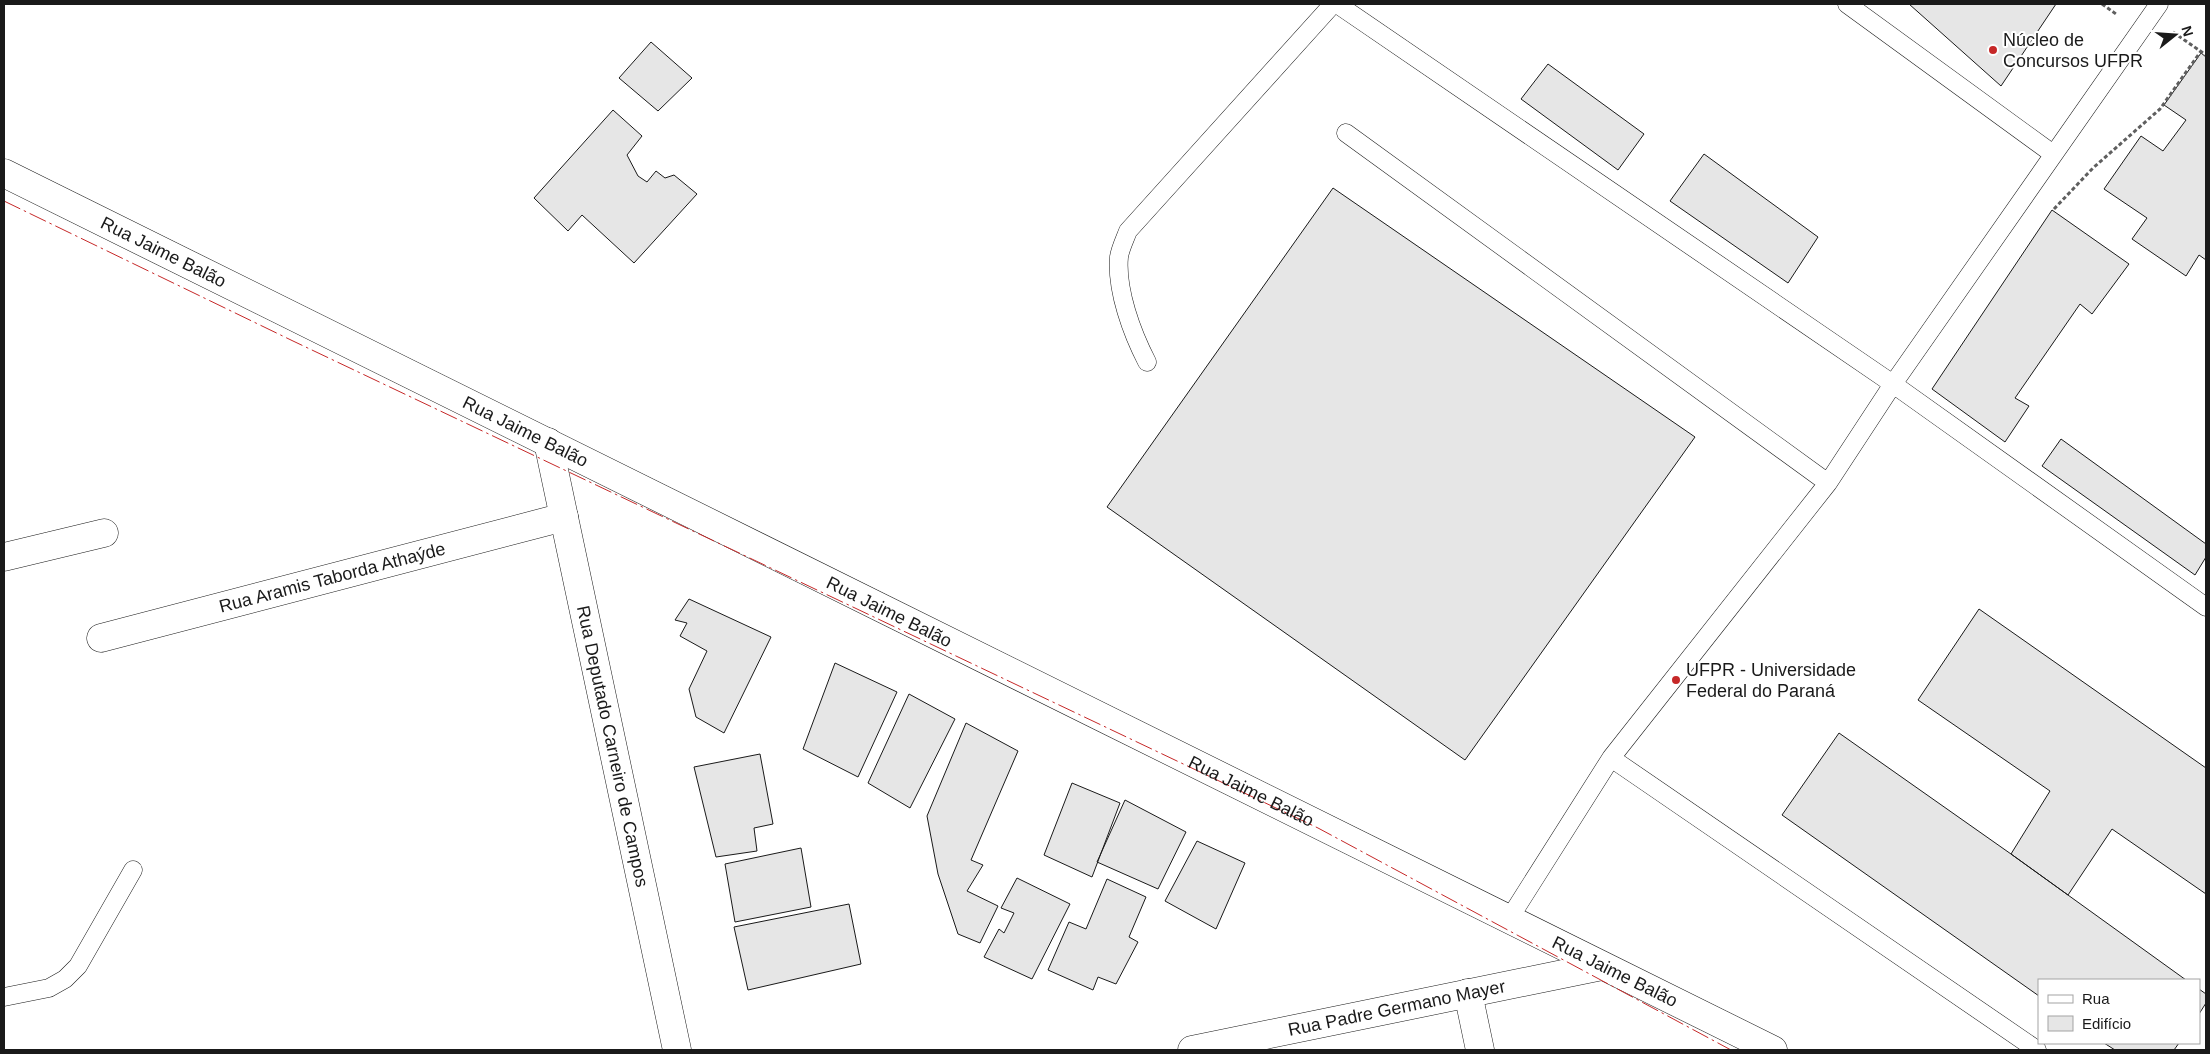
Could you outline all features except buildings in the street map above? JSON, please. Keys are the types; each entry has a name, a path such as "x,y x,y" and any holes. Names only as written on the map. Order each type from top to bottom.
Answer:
{"street":[{"name":"Rua Jaime Balão","path":"4,173 1773,1050"},
{"name":"Rua Deputado Carneiro de Campos","path":"548,442 677,1050"},
{"name":"Rua Aramis Taborda Athaýde","path":"101,638 564,517"},
{"path":"4,557 104,533"},
{"name":"Rua Padre Germano Mayer","path":"1192,1050 1602,966"},
{"path":"1468,993 1480,1050"}],"lane":[{"path":"1147,362 1137,342 1120,285 1119,256 1128,232 1335,4 1893,384 2206,607"},
{"path":"1847,4 2053,154"},
{"path":"1509,919 1611,758 1828,482 1893,384 2159,4"},
{"path":"1346,133 1828,482"},
{"path":"1611,758 2037,1050"},
{"path":"4,997 49,988 66,979 78,966 133,870"}],"path":[{"path":"2102,4 2117,14"},
{"path":"2166,27 2206,55"},
{"path":"2052,210 2092,168 2160,109 2201,51"}],"power":[{"path":"4,201 293,341 1318,828 1731,1050"}],"place":[{"name":"Núcleo de Concursos UFPR","path":"1993,50"},
{"name":"UFPR - Universidade Federal do Paraná","path":"1676,680"}]}
